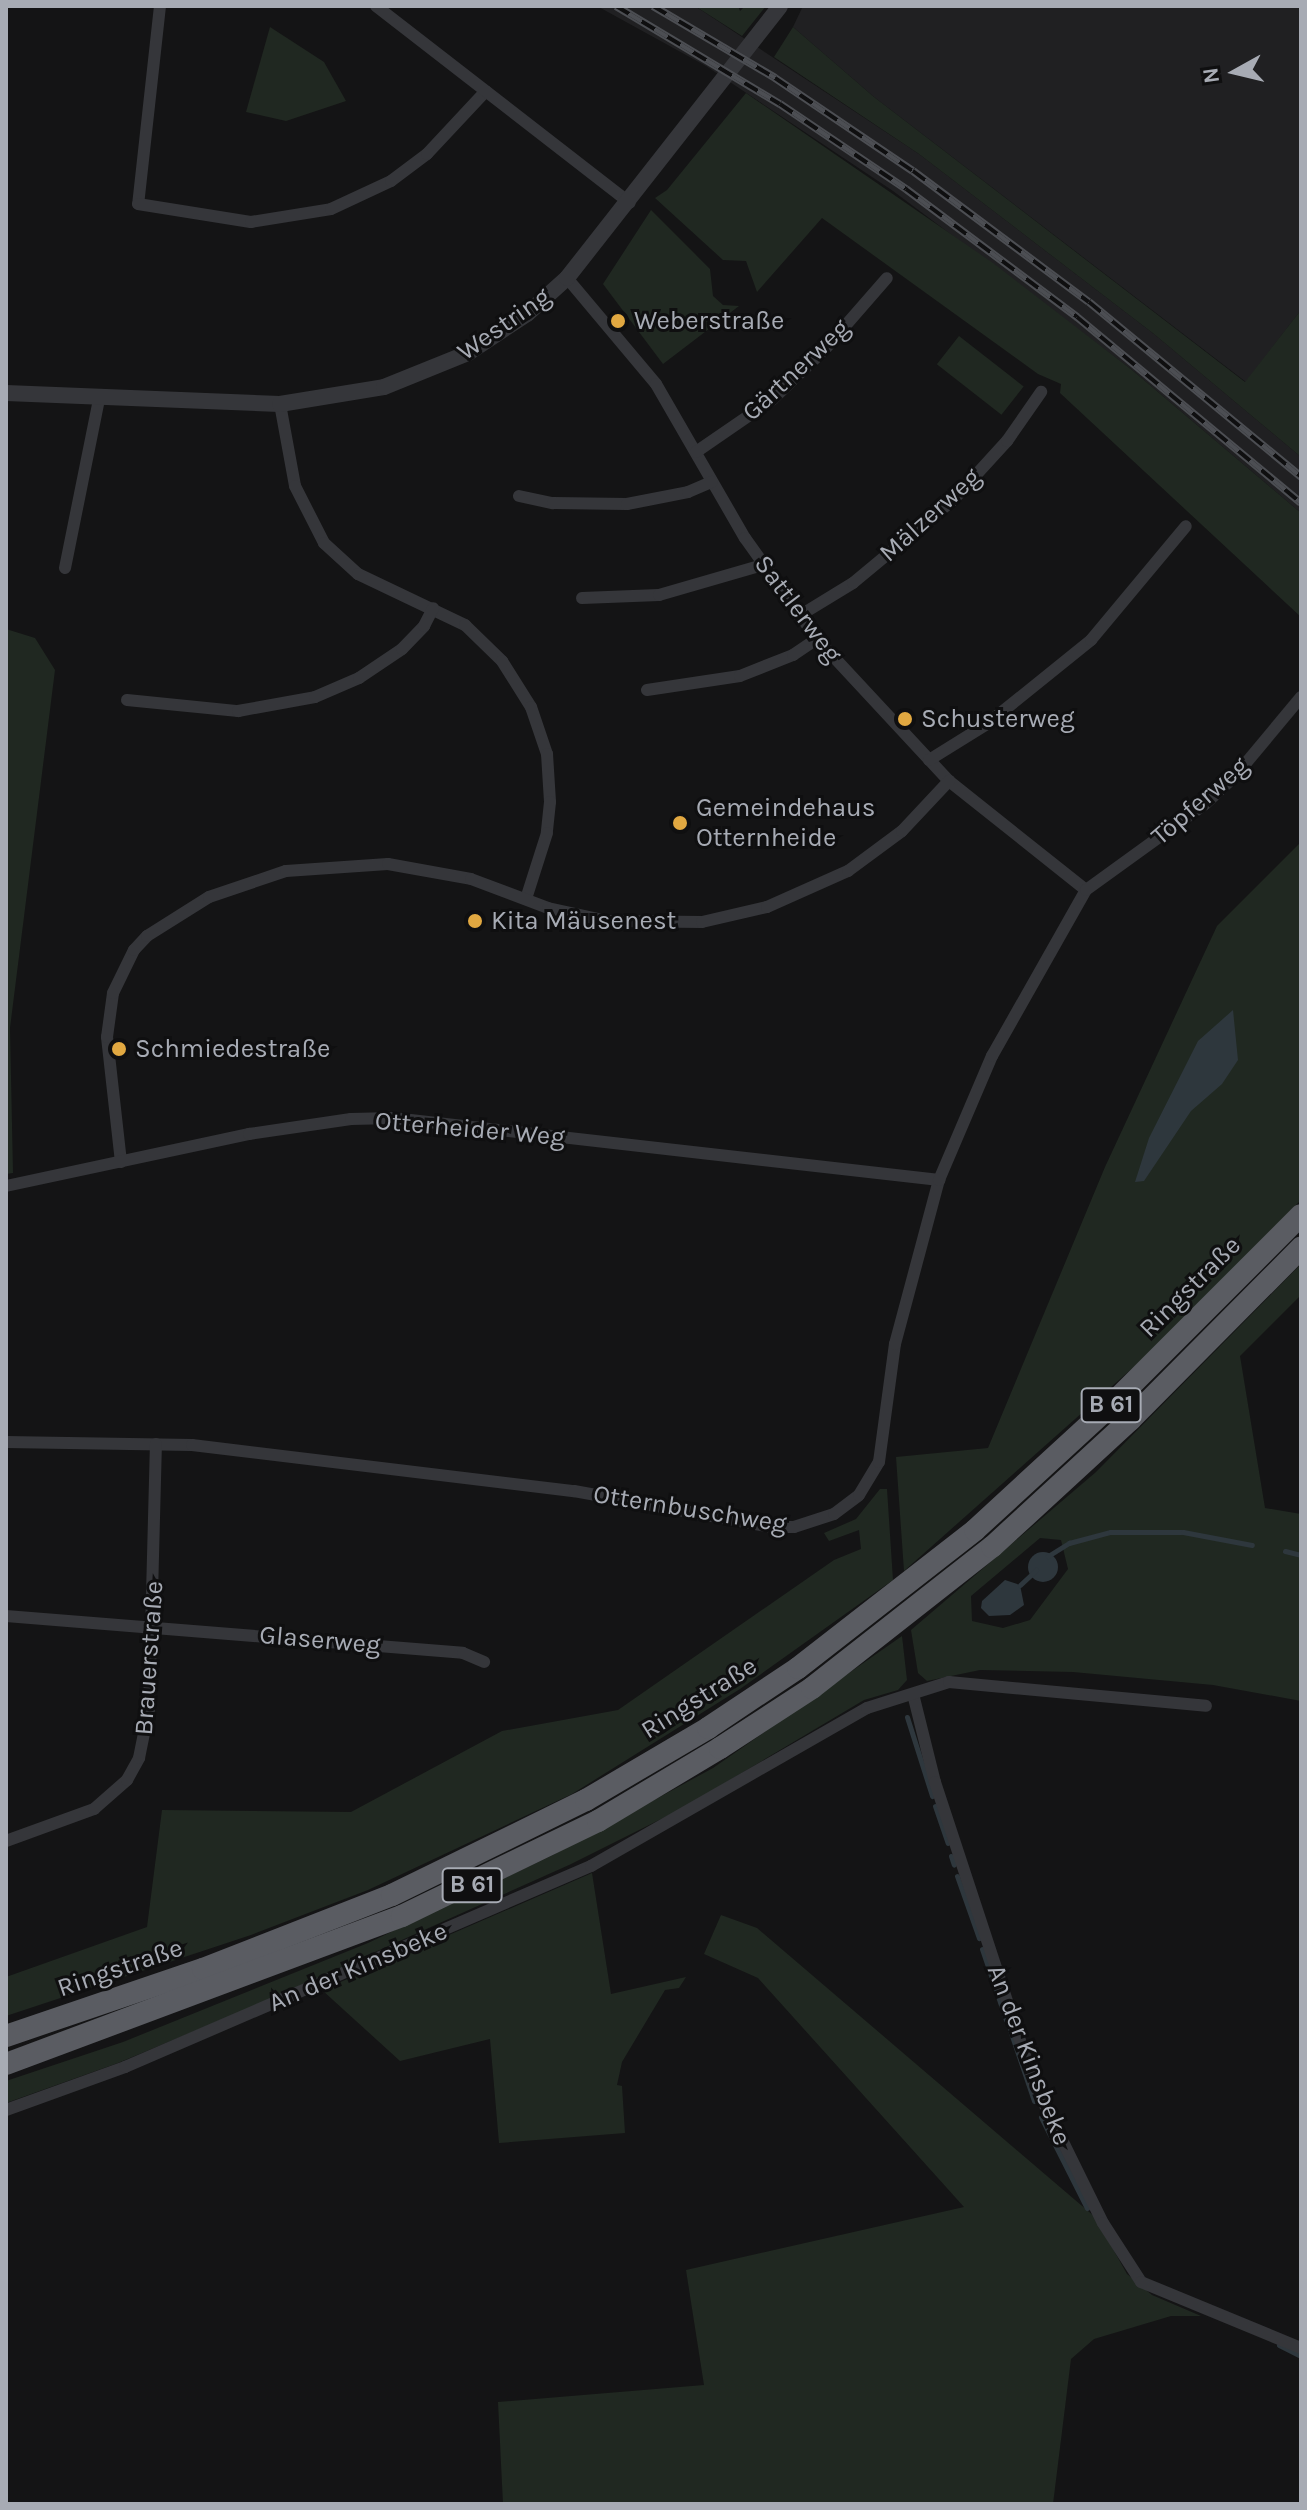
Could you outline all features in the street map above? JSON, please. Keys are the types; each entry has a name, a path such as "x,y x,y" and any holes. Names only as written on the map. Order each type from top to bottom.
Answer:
{"highway":[{"name":"Ringstraße","path":"6,2036 302,1932 468,1861 708,1728 901,1590 1057,1456 1301,1215"},
{"name":"Ringstraße","path":"6,2064 326,1948 478,1882 598,1821 720,1748 905,1618 1062,1485 1301,1248"}],"street":[{"path":"160,6 138,204 251,222 331,209 361,198 415,163 486,91"},
{"path":"376,6 630,203"},
{"name":"Westring","path":"7,393 280,404 353,395 444,365 495,337 567,278 630,203 780,6"},
{"name":"Sattlerweg","path":"567,278 656,384 762,565 817,639 949,781 1086,890"},
{"name":"Gärtnerweg","path":"696,452 773,399 825,349 887,278"},
{"name":"Mälzerweg","path":"799,616 853,583 945,507 1007,441 1041,392"},
{"path":"65,568 99,399"},
{"path":"280,404 295,486 324,543 358,574 433,608 488,644 517,680 540,731 550,802 547,833 526,899"},
{"path":"519,496 553,503 627,504 688,492 712,482"},
{"path":"929,760 987,724 1082,648 1124,605 1186,526"},
{"path":"582,598 659,595 762,565"},
{"path":"127,700 238,711 315,697 359,678 402,649 424,626 433,608"},
{"path":"647,690 740,676 793,655 817,639"},
{"name":"Töpferweg","path":"1086,890 1205,804 1236,775 1301,697"},
{"path":"121,1162 108,1014 134,950 170,919 245,883 286,871 343,863 424,867 575,915 636,924 702,922 754,911 807,892 869,857 949,781"},
{"name":"Otternbuschweg","path":"6,1442 156,1444 507,1481 773,1527 817,1522 859,1495 879,1462 895,1344 939,1180 992,1056 1086,890"},
{"name":"Otterheider Weg","path":"6,1186 302,1125 393,1118 939,1180"},
{"name":"Brauerstraße","path":"6,1841 74,1819 127,1780 147,1731 153,1627 156,1444"},
{"name":"Glaserweg","path":"6,1616 463,1653 484,1662"},
{"name":"An der Kinsbeke","path":"6,2110 139,2061 591,1866 867,1708 949,1682 1206,1706"},
{"name":"An der Kinsbeke","path":"913,1694 935,1782 1034,2083 1103,2223 1141,2282 1301,2348"}],"shaded area":[{"path":"597,6 695,6 919,154 1154,334 1301,457 1301,513 1132,370 893,191 706,66"},
{"path":"695,6 738,6 740,11 745,6 766,6 742,36"},
{"path":"803,6 1301,6 1301,310 1246,382 874,97 793,27"},
{"path":"270,27 324,62 346,101 286,121 246,112"},
{"path":"793,27 874,97 1245,382 1301,310 1301,457 1154,334 919,154 774,57"},
{"path":"746,93 993,263 1132,370 1301,513 1301,617 1060,393 1061,384 1038,374 822,218 757,292 746,261 723,260 655,198 667,190"},
{"path":"651,210 710,269 713,296 723,305 739,306 663,364 603,284"},
{"path":"959,336 1024,386 1001,415 937,364"},
{"path":"6,629 35,638 55,670 10,1028 13,1173 6,1174"},
{"path":"1301,842 1301,1200 1146,1356 904,1571 896,1457 988,1448 1105,1167 1217,926"},
{"path":"1233,1010 1238,1060 1222,1084 1191,1111 1144,1181 1135,1182 1149,1138 1198,1041"},
{"path":"1301,1264 1301,1295 1240,1356 1265,1508 1301,1514 1301,1701 1213,1685 1073,1672 980,1670 927,1681 918,1673 911,1630 1096,1472","holes":["1040,1538 1061,1540 1068,1569 1030,1620 1003,1628 972,1621 971,1596"]},
{"path":"880,1489 887,1489 893,1580 740,1689 572,1794 368,1890 251,1935 6,2016 6,1977 147,1927 162,1810 351,1812 502,1731 618,1710 834,1560 861,1549 859,1530 829,1541 824,1533 856,1519"},
{"path":"1043,1552 1054,1556 1058,1567 1054,1578 1043,1582 1032,1578 1028,1567 1032,1556"},
{"path":"1005,1580 1020,1585 1024,1605 1010,1615 989,1616 981,1608 982,1601"},
{"path":"902,1636 907,1680 898,1690 864,1700 683,1808 569,1865 259,2004 118,2063 6,2103 6,2081 123,2042 368,1943 553,1855 713,1768"},
{"path":"592,1873 611,1994 686,1977 679,1988 665,1990 622,2062 617,2085 622,2086 625,2133 499,2143 490,2039 400,2061 322,1990"},
{"path":"721,1915 757,1928 1095,2217 1127,2274 1152,2295 1201,2316 1171,2316 1094,2339 1071,2359 1053,2504 503,2504 498,2402 704,2385 686,2270 964,2207 758,1978 704,1954"}],"waterway":[{"path":"1048,1556 1069,1543 1110,1532 1183,1532 1252,1545"},
{"path":"1285,1551 1301,1555"},
{"path":"1020,1585 1036,1570"},
{"path":"907,1717 932,1796"},
{"path":"935,1806 948,1843"},
{"path":"951,1856 954,1865"},
{"path":"957,1876 979,1938"},
{"path":"982,1949 1006,2020"},
{"path":"1010,2030 1034,2101"},
{"path":"1041,2117 1087,2208"},
{"path":"1279,2345 1301,2356"}],"railway":[{"path":"616,6 780,104 906,189 1077,317 1301,503"},
{"path":"653,6 775,78 913,171 1089,302 1301,477"}],"place":[{"name":"Weberstraße","path":"618,321"},
{"name":"Schusterweg","path":"905,719"},
{"name":"Gemeindehaus Otternheide","path":"680,823"},
{"name":"Kita Mäusenest","path":"475,921"},
{"name":"Schmiedestraße","path":"119,1049"}]}
